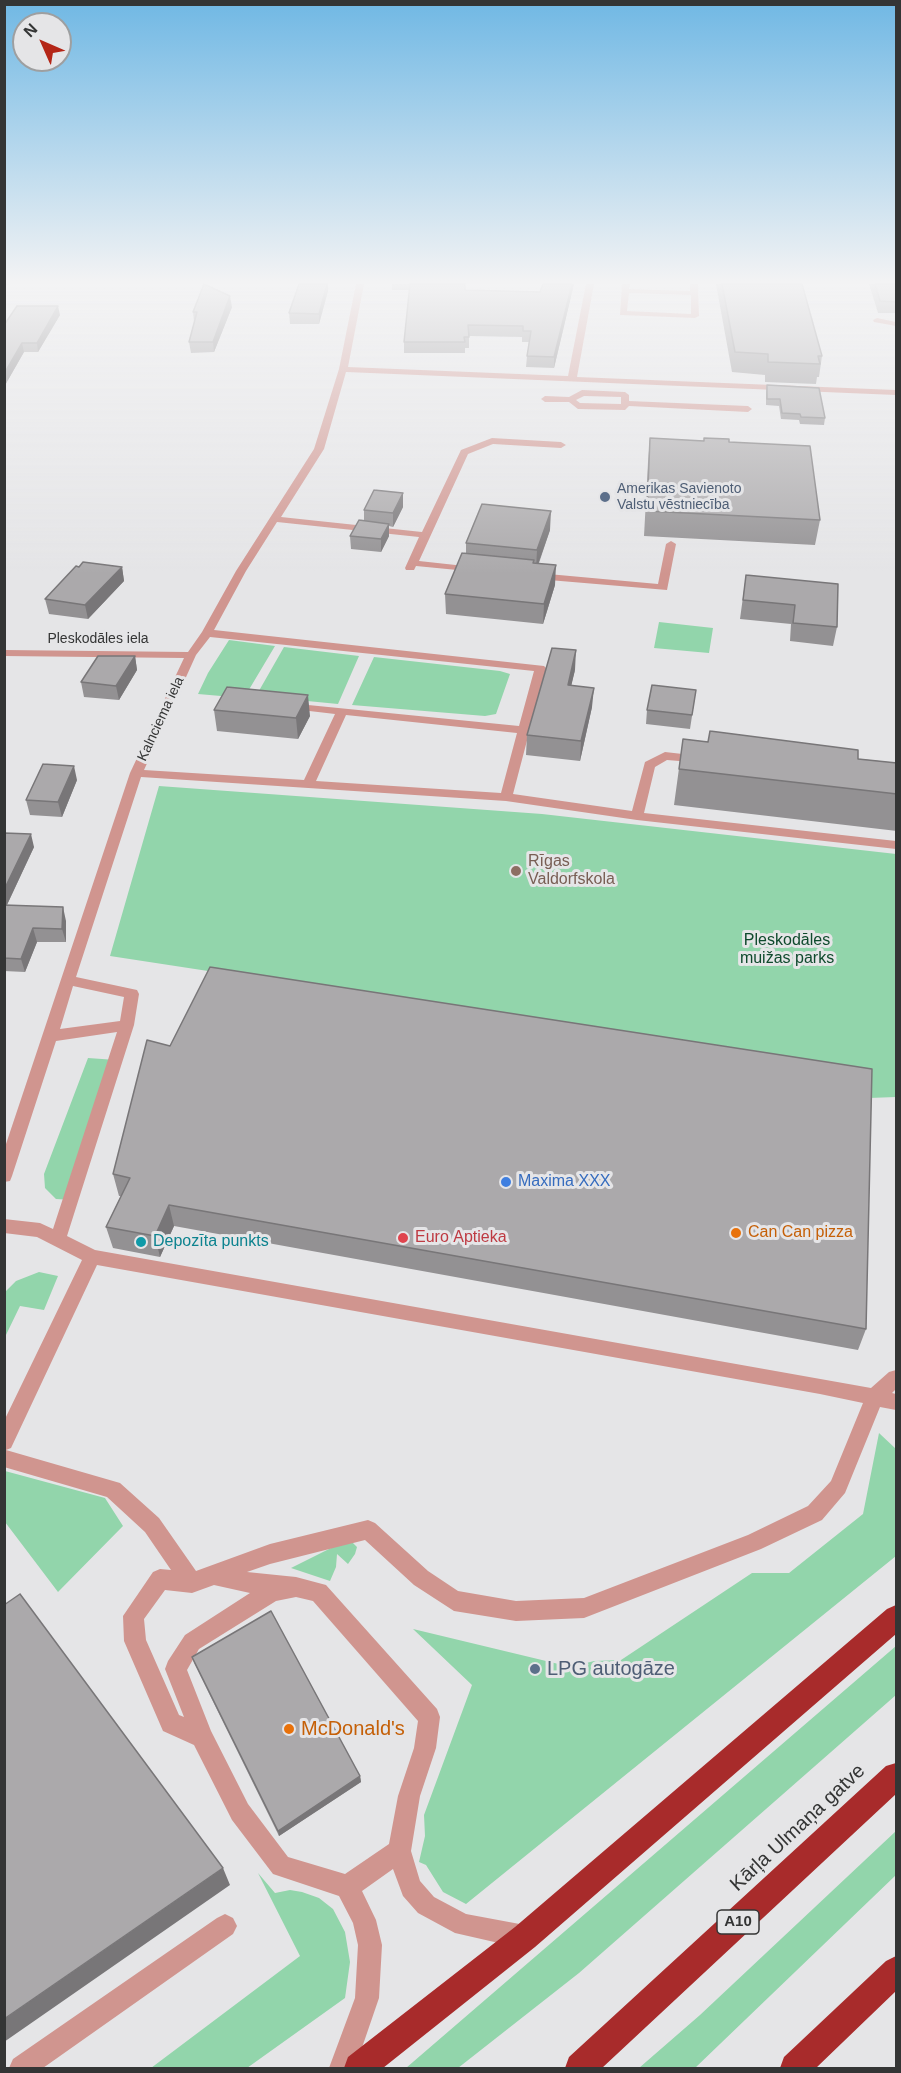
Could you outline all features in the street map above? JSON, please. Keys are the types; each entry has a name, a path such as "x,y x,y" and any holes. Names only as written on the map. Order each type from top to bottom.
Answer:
{"highway":[{"path":"359,2068 525,1937 897,1618"},
{"name":"Kārļa Ulmaņa gatve","path":"580,2068 897,1776"},
{"path":"795,2068 897,1971"}],"street":[{"name":"Kalnciema iela","path":"4,1176 136,773 191,655 207,633 241,571 319,449 339,381"},
{"path":"619,381 897,393"},
{"path":"545,399 571,400 578,406 625,407 626,381"},
{"path":"625,399 748,409"},
{"path":"480,570 411,566 464,452 492,441 561,444"},
{"path":"274,519 425,535"},
{"path":"526,575 663,588 671,544"},
{"path":"207,633 540,668 506,797"},
{"name":"Pleskodāles iela","path":"4,653 191,655"},
{"path":"279,705 523,730"},
{"path":"308,784 342,711"},
{"path":"637,816 649,765 665,756 711,762"},
{"path":"136,773 506,797 637,816 897,845"},
{"path":"57,1240 69,1209 127,1025 132,994 68,980"},
{"path":"50,1036 127,1025"},
{"path":"4,1226 40,1230 92,1257 875,1396 897,1402"},
{"path":"4,1442 92,1257"},
{"path":"202,1737 171,1723 135,1641 133,1616 160,1580 192,1583 270,1554 368,1530 421,1578 454,1601 516,1611 584,1608 754,1542 815,1513 838,1487 875,1396 897,1378"},
{"path":"4,1458 113,1490 152,1525 192,1583"},
{"path":"214,1575 241,1582 296,1587 320,1592 429,1716 425,1748 409,1796 399,1851 411,1888 426,1905 463,1925 525,1937"},
{"path":"296,1587 272,1591 192,1642 176,1669 202,1737 240,1812 281,1866 347,1887 364,1920 370,1945 367,1998 342,2068"},
{"path":"347,1887 399,1851"},
{"path":"22,2068 225,1926"}],"green space":[{"path":"659,622 713,628 709,653 654,648"},
{"path":"229,640 275,646 244,698 198,694 208,673"},
{"path":"284,647 359,656 338,704 256,696"},
{"path":"374,657 510,674 496,714 485,716 352,705"},
{"name":"Pleskodāles muižas parks","path":"159,786 542,814 896,854 896,1097 869,1098 868,1072 110,956"},
{"path":"88,1058 116,1060 72,1200 56,1199 45,1188 44,1174"},
{"path":"39,1272 58,1276 44,1310 20,1306 5,1337 5,1292 16,1281"},
{"path":"879,1433 896,1449 896,1556 466,1904 443,1892 426,1865 419,1862 425,1836 424,1815 472,1685 413,1629 571,1667 594,1661 621,1660 752,1573 789,1573 863,1514"},
{"path":"5,1471 105,1498 123,1526 58,1592 5,1522"},
{"path":"343,1542 352,1542 357,1547 355,1554 348,1564 337,1554 336,1567 330,1581 291,1568"},
{"path":"896,1646 896,1695 579,1973 458,2068 406,2068"},
{"path":"896,1831 896,1875 695,2068 639,2068 700,2015"},
{"path":"258,1873 275,1893 290,1890 302,1892 319,1898 333,1909 345,1932 350,1962 345,1998 247,2068 151,2068 300,1956"}],"building":[{"path":"767,385 819,388 825,418 782,413 780,399 767,399"},
{"path":"650,438 704,441 704,438 729,439 729,442 810,446 820,520 647,511"},
{"path":"374,490 403,493 393,513 364,510"},
{"path":"482,504 551,511 537,550 466,543"},
{"path":"359,520 389,524 381,539 350,536"},
{"path":"462,553 534,560 533,563 556,565 544,604 445,594"},
{"path":"83,562 122,567 85,605 45,599 76,566 79,567"},
{"path":"746,575 838,584 837,627 793,623 795,605 743,600"},
{"path":"552,648 576,650 568,685 594,688 581,741 527,735"},
{"path":"98,656 135,656 116,686 81,682"},
{"path":"652,685 696,690 692,715 647,710"},
{"path":"227,687 308,695 296,718 214,710"},
{"path":"710,731 858,750 858,759 897,763 897,794 679,769 683,739 708,742"},
{"path":"43,764 74,766 58,802 26,800"},
{"path":"4,833 31,834 4,890"},
{"path":"4,905 63,907 62,929 33,928 21,959 4,958"},
{"path":"210,967 872,1069 866,1329 169,1205 155,1236 106,1227 130,1178 113,1174 147,1040 170,1046"},
{"path":"20,1594 223,1868 4,2019 4,1605"},
{"path":"271,1611 360,1776 278,1831 192,1657"}],"place":[{"name":"Amerikas Savienoto Valstu vēstniecība","path":"605,497"},
{"name":"Rīgas Valdorfskola","path":"516,871"},
{"name":"Maxima XXX","path":"506,1182"},
{"name":"Can Can pizza","path":"736,1233"},
{"name":"Euro Aptieka","path":"403,1238"},
{"name":"Depozīta punkts","path":"141,1242"},
{"name":"LPG autogāze","path":"535,1669"},
{"name":"McDonald's","path":"289,1729"}]}
